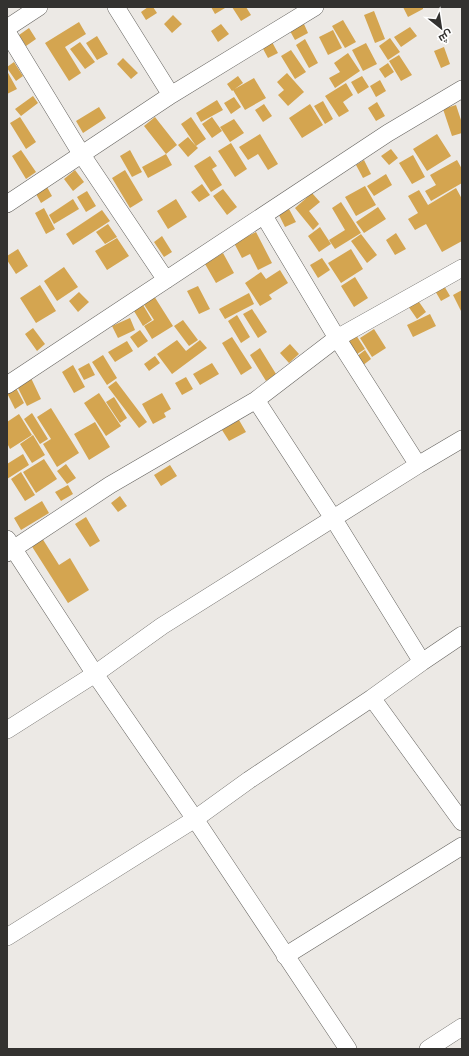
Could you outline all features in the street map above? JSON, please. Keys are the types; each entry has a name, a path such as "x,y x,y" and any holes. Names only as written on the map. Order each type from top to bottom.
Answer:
{"street":[{"path":"7,28 39,7"},
{"path":"116,7 171,95"},
{"path":"7,204 171,95 315,7"},
{"path":"7,32 82,155 166,280"},
{"path":"7,385 388,133 462,88"},
{"path":"264,216 337,338 418,466"},
{"path":"348,1049 9,547 110,485 256,400 337,338 462,268"},
{"path":"256,400 333,518 422,662"},
{"path":"7,730 95,674 162,626 462,439"},
{"path":"7,937 194,819 462,635"},
{"path":"372,698 462,822"},
{"path":"285,956 462,846"},
{"path":"428,1049 462,1027"}],"building":[{"path":"148,7 153,7 157,13 146,20 141,12"},
{"path":"211,7 224,7 225,8 215,14"},
{"path":"232,7 246,7 251,15 241,21"},
{"path":"403,7 423,7 423,9 408,17"},
{"path":"374,11 385,39 375,43 364,15"},
{"path":"173,15 182,24 172,33 164,24"},
{"path":"343,20 356,42 345,48 332,26"},
{"path":"79,22 86,34 65,47 81,73 69,81 45,43"},
{"path":"221,24 229,34 218,42 211,31"},
{"path":"304,24 308,33 295,40 290,31"},
{"path":"410,27 417,36 401,47 394,37"},
{"path":"29,28 36,39 26,46 19,35"},
{"path":"333,30 342,48 328,55 319,37"},
{"path":"97,36 108,54 97,60 86,43"},
{"path":"390,38 400,52 388,60 379,46"},
{"path":"305,39 318,63 309,68 296,45"},
{"path":"80,42 95,62 85,69 70,49"},
{"path":"272,42 278,53 268,58 262,47"},
{"path":"366,43 377,64 363,71 352,50"},
{"path":"444,47 450,64 441,68 434,51"},
{"path":"291,50 306,72 295,79 281,56"},
{"path":"348,53 360,71 335,88 329,78 340,72 334,63"},
{"path":"399,55 412,75 401,81 389,61"},
{"path":"123,58 138,73 131,79 117,64"},
{"path":"14,62 23,76 16,81 7,68"},
{"path":"388,63 394,72 385,78 379,69"},
{"path":"7,71 17,89 7,94"},
{"path":"287,73 304,92 288,106 278,95 284,90 277,82"},
{"path":"238,76 243,83 232,91 227,84"},
{"path":"362,76 369,87 358,94 351,82"},
{"path":"254,78 266,98 245,110 233,90"},
{"path":"380,80 386,91 376,97 370,86"},
{"path":"346,83 353,95 343,102 349,111 339,117 325,96"},
{"path":"33,96 38,103 21,116 15,109"},
{"path":"234,97 241,107 231,114 224,103"},
{"path":"217,100 223,110 201,122 196,113"},
{"path":"323,101 333,119 325,124 314,106"},
{"path":"377,102 385,116 376,121 368,108"},
{"path":"264,104 272,116 263,122 255,110"},
{"path":"310,104 323,125 302,138 289,118"},
{"path":"456,105 462,123 462,133 452,136 443,109"},
{"path":"99,107 106,118 83,133 76,121"},
{"path":"20,117 36,142 26,149 10,123"},
{"path":"155,117 177,145 166,154 144,126"},
{"path":"191,117 206,139 196,146 181,124"},
{"path":"212,117 222,131 212,138 202,124"},
{"path":"234,119 244,133 230,142 220,127"},
{"path":"260,134 278,164 268,170 258,154 248,160 239,147"},
{"path":"437,134 451,156 427,171 413,149"},
{"path":"188,137 198,148 188,157 178,145"},
{"path":"231,143 247,169 235,177 218,151"},
{"path":"391,149 398,158 389,165 381,156"},
{"path":"21,150 36,172 26,179 12,156"},
{"path":"130,150 142,172 132,177 120,156"},
{"path":"166,154 172,165 148,178 142,167"},
{"path":"413,155 425,177 412,184 399,163"},
{"path":"210,156 217,166 212,169 222,185 211,192 194,166"},
{"path":"364,160 371,174 363,178 356,165"},
{"path":"457,160 462,169 462,183 431,201 425,191 436,185 430,175"},
{"path":"75,170 84,182 73,191 64,179"},
{"path":"125,170 143,200 130,208 112,178"},
{"path":"386,174 392,185 374,196 367,186"},
{"path":"202,184 210,195 199,202 191,192"},
{"path":"365,186 376,205 356,216 345,197"},
{"path":"47,187 52,196 41,203 36,194"},
{"path":"456,188 462,199 462,241 442,252 426,224 415,230 408,219 418,213 408,196 419,190 428,205"},
{"path":"223,189 237,207 227,215 213,196"},
{"path":"87,191 96,206 86,212 77,197"},
{"path":"312,193 320,202 309,211 319,224 313,230 295,208"},
{"path":"73,199 79,209 54,224 49,215"},
{"path":"176,199 187,217 168,229 157,211"},
{"path":"341,202 361,233 335,249 329,240 345,230 332,208"},
{"path":"378,207 386,219 364,233 356,222"},
{"path":"44,208 55,229 46,234 35,213"},
{"path":"289,209 296,222 285,227 279,215"},
{"path":"102,210 110,221 73,245 66,234"},
{"path":"108,224 117,237 105,244 96,232"},
{"path":"320,227 331,244 319,252 308,236"},
{"path":"256,232 272,263 258,270 250,254 242,258 234,243"},
{"path":"396,233 406,249 395,255 386,240"},
{"path":"361,234 377,255 367,263 351,241"},
{"path":"162,236 172,252 164,257 154,242"},
{"path":"117,238 129,256 107,270 95,251"},
{"path":"18,249 28,266 16,274 7,260 7,256"},
{"path":"351,249 363,269 341,283 328,263"},
{"path":"223,253 234,273 216,283 205,264"},
{"path":"322,258 330,270 318,278 310,265"},
{"path":"64,267 78,287 57,301 44,281"},
{"path":"280,270 288,283 269,295 272,299 260,306 245,283 261,272 266,279"},
{"path":"355,277 368,298 354,307 341,286"},
{"path":"443,284 450,296 441,301 434,289"},
{"path":"40,285 56,311 36,323 20,298"},
{"path":"198,286 210,309 199,314 187,291"},
{"path":"462,290 462,313 453,295"},
{"path":"79,292 89,302 78,312 69,301"},
{"path":"249,293 254,304 225,319 219,309"},
{"path":"154,296 173,326 152,339 144,326 154,320 143,303"},
{"path":"417,299 426,312 417,319 408,306"},
{"path":"143,305 152,320 143,326 134,311"},
{"path":"252,309 267,332 258,338 243,314"},
{"path":"430,314 436,326 413,337 407,325"},
{"path":"237,315 250,337 241,343 228,321"},
{"path":"130,318 135,330 118,338 112,326"},
{"path":"183,320 198,340 189,346 174,326"},
{"path":"33,328 45,344 37,351 25,334"},
{"path":"374,329 386,348 372,357 360,338"},
{"path":"140,330 148,341 138,348 130,337"},
{"path":"356,335 365,349 351,358 342,344"},
{"path":"232,337 252,368 241,375 222,343"},
{"path":"177,340 186,351 200,340 207,348 172,374 157,354"},
{"path":"127,341 133,351 115,362 108,352"},
{"path":"290,344 299,354 289,363 280,353"},
{"path":"260,348 276,374 266,381 250,355"},
{"path":"365,350 371,359 362,366 356,357"},
{"path":"103,355 117,378 107,385 92,362"},
{"path":"155,356 160,363 149,371 144,364"},
{"path":"89,363 95,375 84,380 78,369"},
{"path":"212,363 219,374 200,385 193,374"},
{"path":"73,365 85,387 74,393 62,372"},
{"path":"186,377 193,389 182,395 175,383"},
{"path":"31,378 41,399 27,406 17,386"},
{"path":"116,381 147,422 139,428 108,387"},
{"path":"16,388 24,403 15,409 7,393"},
{"path":"99,393 121,426 106,436 84,403"},
{"path":"162,393 171,409 164,413 166,417 153,424 142,404"},
{"path":"114,397 127,418 120,423 106,402"},
{"path":"51,408 79,453 57,467 43,444 51,439 37,417"},
{"path":"32,413 48,439 40,444 24,419"},
{"path":"19,414 32,435 10,449 7,443 7,422"},
{"path":"239,420 246,432 229,441 222,430"},
{"path":"95,422 110,447 89,460 74,434"},
{"path":"33,435 45,455 32,463 20,444"},
{"path":"23,454 29,465 7,479 7,464"},
{"path":"44,459 57,479 36,493 23,472"},
{"path":"66,464 76,478 67,484 57,471"},
{"path":"170,465 177,476 161,486 154,475"},
{"path":"21,472 35,495 25,501 11,479"},
{"path":"68,485 73,494 61,501 55,492"},
{"path":"120,496 127,506 118,512 111,503"},
{"path":"42,501 49,513 21,530 14,518"},
{"path":"86,517 100,541 90,547 75,524"},
{"path":"42,538 59,565 70,558 89,590 68,603 31,545"}]}
